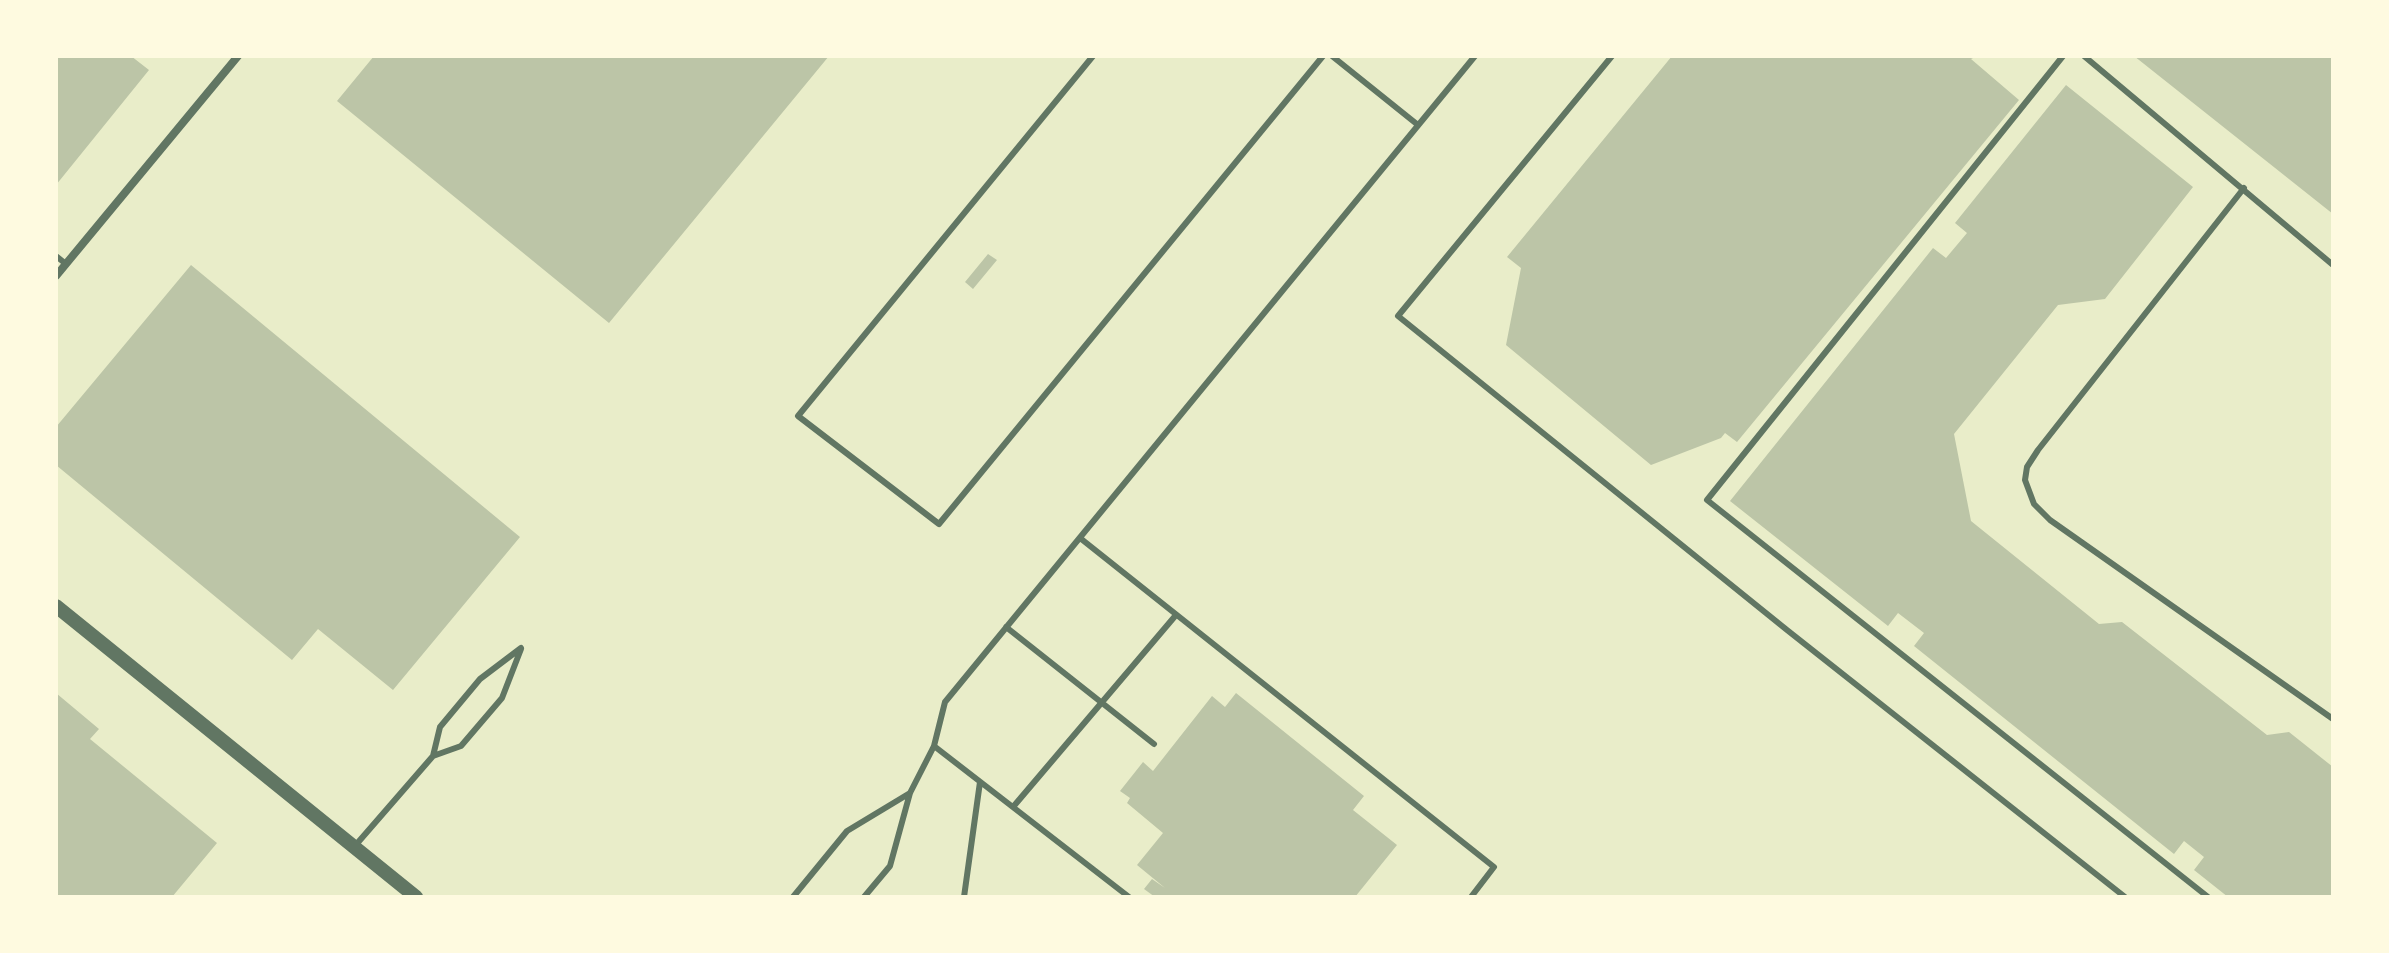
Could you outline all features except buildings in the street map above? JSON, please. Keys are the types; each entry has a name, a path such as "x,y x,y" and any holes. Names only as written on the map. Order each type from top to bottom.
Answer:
{"street":[{"path":"56,276 238,56"},
{"path":"56,606 416,897"}],"lane":[{"path":"1093,56 798,416 939,524 1323,56"},
{"path":"1332,56 1418,125"},
{"path":"864,897 890,866 910,793 934,746 945,702 1475,56"},
{"path":"1612,56 1398,316 2125,897"},
{"path":"2063,56 1707,500 2208,897"},
{"path":"2084,56 2333,265"},
{"path":"2244,188 2038,450 2027,467 2025,480 2034,504 2050,520 2330,717 2333,707"},
{"path":"56,256 66,264"},
{"path":"1080,538 1494,867 1471,897"},
{"path":"1013,807 1176,615"},
{"path":"1006,627 1154,744"},
{"path":"354,847 433,756 440,727 480,679 521,648 502,698 461,746 433,756"},
{"path":"934,746 1129,897"},
{"path":"964,897 980,781"},
{"path":"793,897 847,831 910,793"}]}
